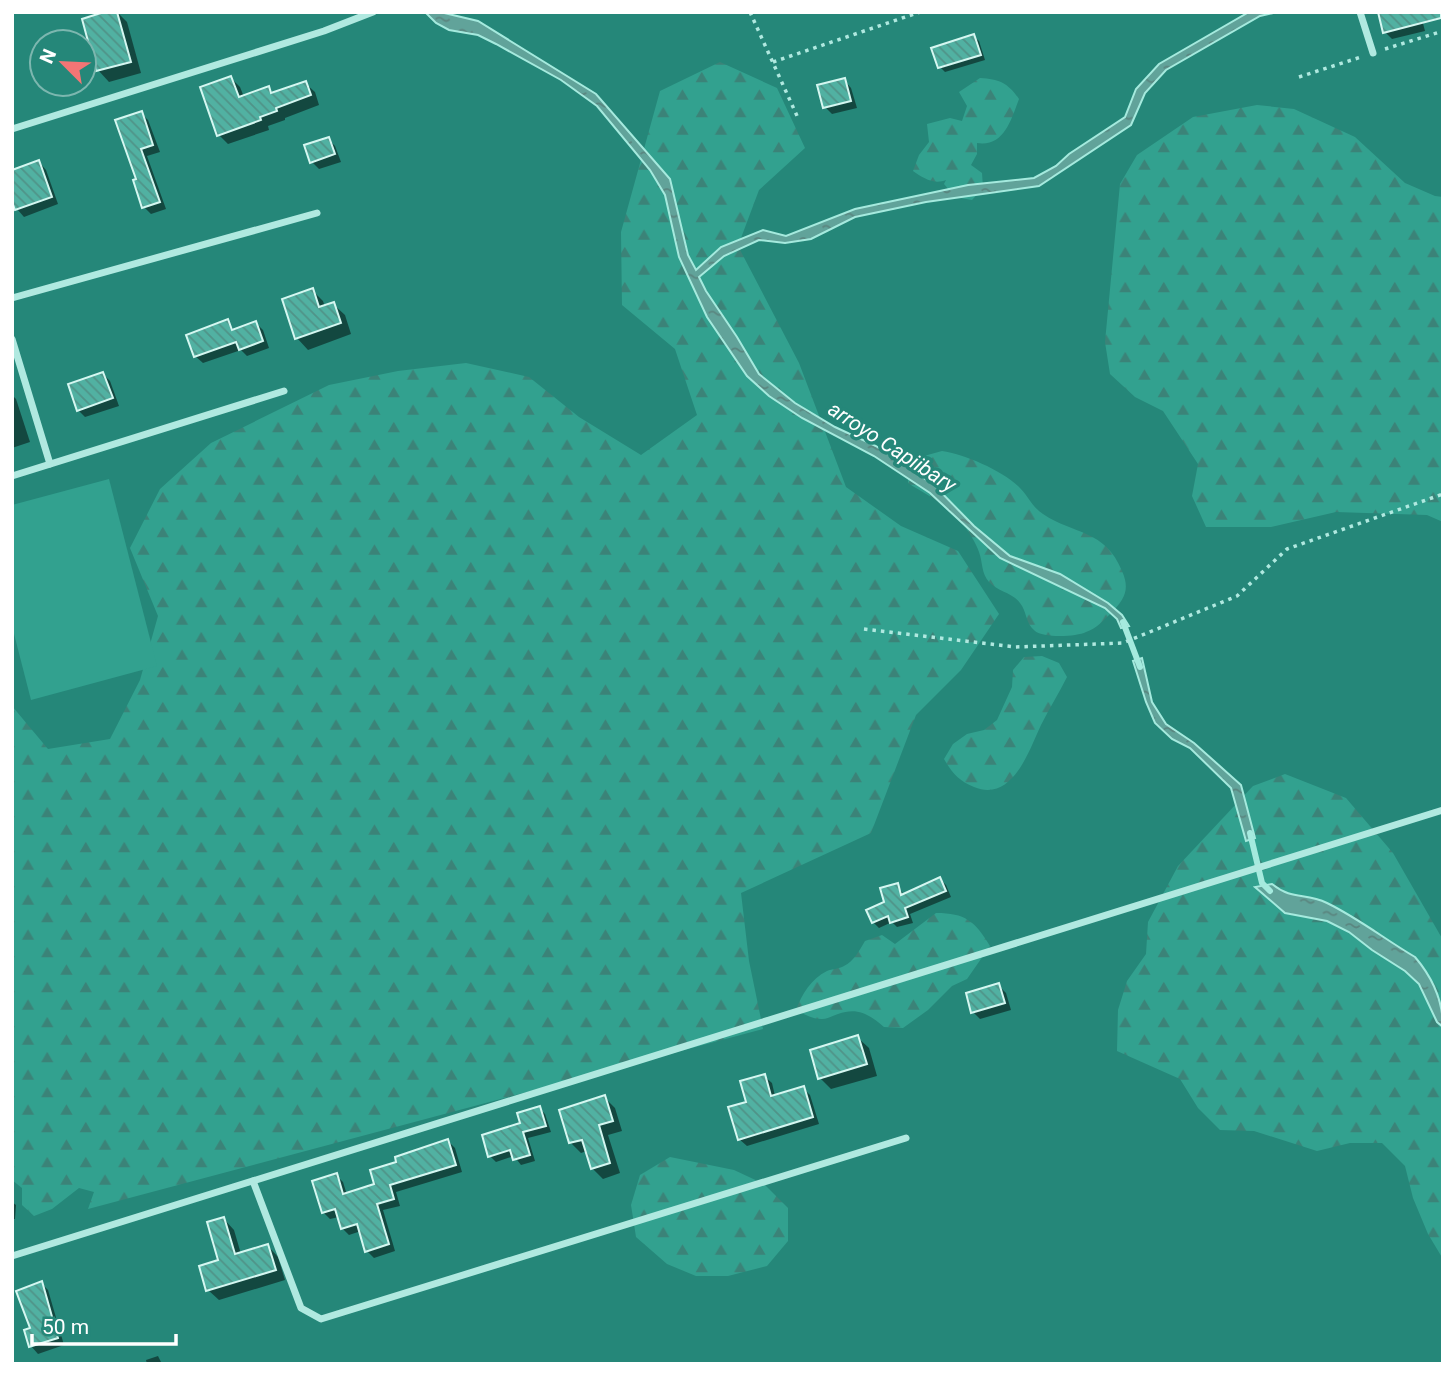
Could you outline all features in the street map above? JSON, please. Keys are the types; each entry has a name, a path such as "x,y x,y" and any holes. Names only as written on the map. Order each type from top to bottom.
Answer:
{"street":[{"path":"12,129 324,31 373,12"},
{"path":"1360,12 1373,52"},
{"path":"12,298 317,213"},
{"path":"12,340 50,464"},
{"path":"12,476 284,391"},
{"path":"12,1256 1443,810"},
{"path":"253,1181 301,1308 321,1319 906,1138"}],"path":[{"path":"750,12 798,118"},
{"path":"773,62 920,12"},
{"path":"864,629 1015,647 1123,643 1237,596 1287,549 1443,494"}],"green space":[{"path":"720,62 777,88 805,148 759,190 738,246 799,363 846,487 901,526 958,551 999,614 961,670 916,715 871,833 741,893 749,961 763,1029 88,1209 94,1192 79,1188 52,1209 34,1216 22,1205 22,1188 12,1180 12,706 48,749 110,739 140,680 158,616 130,548 160,489 211,443 329,385 398,371 466,363 529,377 579,417 641,455 697,415 675,349 622,305 621,232 660,91"},
{"path":"980,78 1002,83 1019,99 1000,136 994,141 977,143 977,154 971,165 982,173 983,188 972,200 955,197 944,184 946,180 933,181 913,171 919,155 929,142 927,124 950,118 962,121 967,106 959,92"},
{"path":"1257,105 1294,109 1355,137 1405,183 1443,197 1443,522 1427,515 1336,512 1271,527 1206,527 1192,496 1198,464 1163,411 1135,397 1110,374 1105,342 1120,184 1137,155 1193,117"},
{"path":"942,451 971,459 1002,474 1018,486 1043,514 1107,547 1115,557 1126,583 1125,594 1116,608 1096,627 1081,634 1052,636 1035,631 1017,600 986,579 976,545 958,518 945,506 908,483 908,466 924,456"},
{"path":"109,479 157,666 31,700 12,626 12,505"},
{"path":"1042,656 1059,663 1067,677 1025,760 1009,781 999,788 988,790 964,782 944,759 953,744 967,734 984,730 997,720 1012,687 1013,670 1024,657"},
{"path":"1285,774 1346,798 1393,853 1443,940 1443,1259 1428,1234 1413,1198 1405,1166 1382,1143 1350,1143 1317,1151 1254,1131 1220,1130 1198,1108 1180,1079 1117,1051 1118,1010 1127,981 1146,954 1148,922 1178,866 1253,786"},
{"path":"936,913 955,915 968,920 990,946 967,979 952,986 928,1010 903,1028 884,1027 868,1015 857,1012 845,1012 822,1019 796,1010 804,993 821,974 848,964 865,941 882,935 895,944"},
{"path":"670,1157 734,1170 764,1184 788,1208 788,1241 767,1266 728,1276 696,1276 667,1264 636,1237 631,1205 640,1175"}],"water":[{"path":"425,12 440,12 478,21 596,94 670,179 688,255 696,270 721,247 763,230 786,236 855,209 968,185 1034,178 1056,166 1069,154 1125,117 1136,89 1159,64 1249,12 1278,12 1260,16 1166,70 1145,93 1131,125 1039,186 926,202 855,217 811,239 785,243 759,240 724,256 699,277 759,374 795,403 835,427 876,446 934,485 974,526 1010,556 1060,574 1108,603 1122,615 1129,626 1121,628 1117,619 1105,608 1000,558 930,493 874,456 802,418 769,396 747,376 707,317 679,257 665,195 650,170 597,106 561,80 496,44 478,35 449,30 436,23"},
{"path":"1142,658 1152,702 1166,724 1194,743 1241,785 1255,838 1246,841 1231,788 1190,748 1172,739 1155,723 1133,661"},
{"path":"1272,884 1286,893 1327,903 1415,957 1435,990 1443,1027 1437,1022 1419,984 1405,971 1349,932 1327,921 1285,913 1255,887"}],"building":[{"path":"104,12 117,12 131,62 98,70 98,28 84,28 82,19"},
{"path":"1378,12 1441,12 1441,18 1383,33"},
{"path":"974,34 981,55 938,68 931,48"},
{"path":"231,76 239,97 269,86 271,93 306,81 311,95 276,108 277,111 260,117 261,120 217,136 200,87"},
{"path":"845,78 851,101 823,108 817,85"},
{"path":"142,111 153,145 141,149 160,202 142,208 133,180 136,179 115,120"},
{"path":"329,137 335,154 310,163 304,145"},
{"path":"39,160 52,197 15,210 12,202 12,170"},
{"path":"313,288 319,307 334,302 341,323 295,339 282,299"},
{"path":"228,319 232,330 256,321 263,341 239,350 236,342 194,357 186,335"},
{"path":"103,372 113,398 77,411 68,384"},
{"path":"940,877 946,891 905,908 908,917 890,923 888,916 872,923 866,910 884,902 880,888 898,883 901,895"},
{"path":"999,983 1005,1003 971,1013 966,993"},
{"path":"858,1035 867,1064 818,1079 810,1050"},
{"path":"765,1074 771,1096 804,1086 813,1117 738,1140 728,1107 746,1102 740,1081"},
{"path":"605,1095 613,1121 599,1125 610,1163 591,1169 582,1140 569,1143 559,1110"},
{"path":"540,1106 546,1126 523,1132 530,1155 513,1160 510,1150 488,1157 482,1135 520,1123 517,1113"},
{"path":"448,1139 456,1165 390,1185 394,1199 377,1204 389,1244 365,1252 357,1224 341,1229 335,1209 322,1213 312,1181 337,1173 343,1194 374,1184 370,1170 396,1162 395,1157"},
{"path":"224,1217 235,1254 268,1244 276,1270 206,1291 199,1266 218,1260 207,1222"},
{"path":"42,1281 58,1338 29,1347 24,1330 30,1328 16,1291"}],"waterway":[{"name":"arroyo Capiibary","path":"1123,622 1140,667"},
{"name":"arroyo Capiibary","path":"1250,833 1262,883 1270,891"}]}
